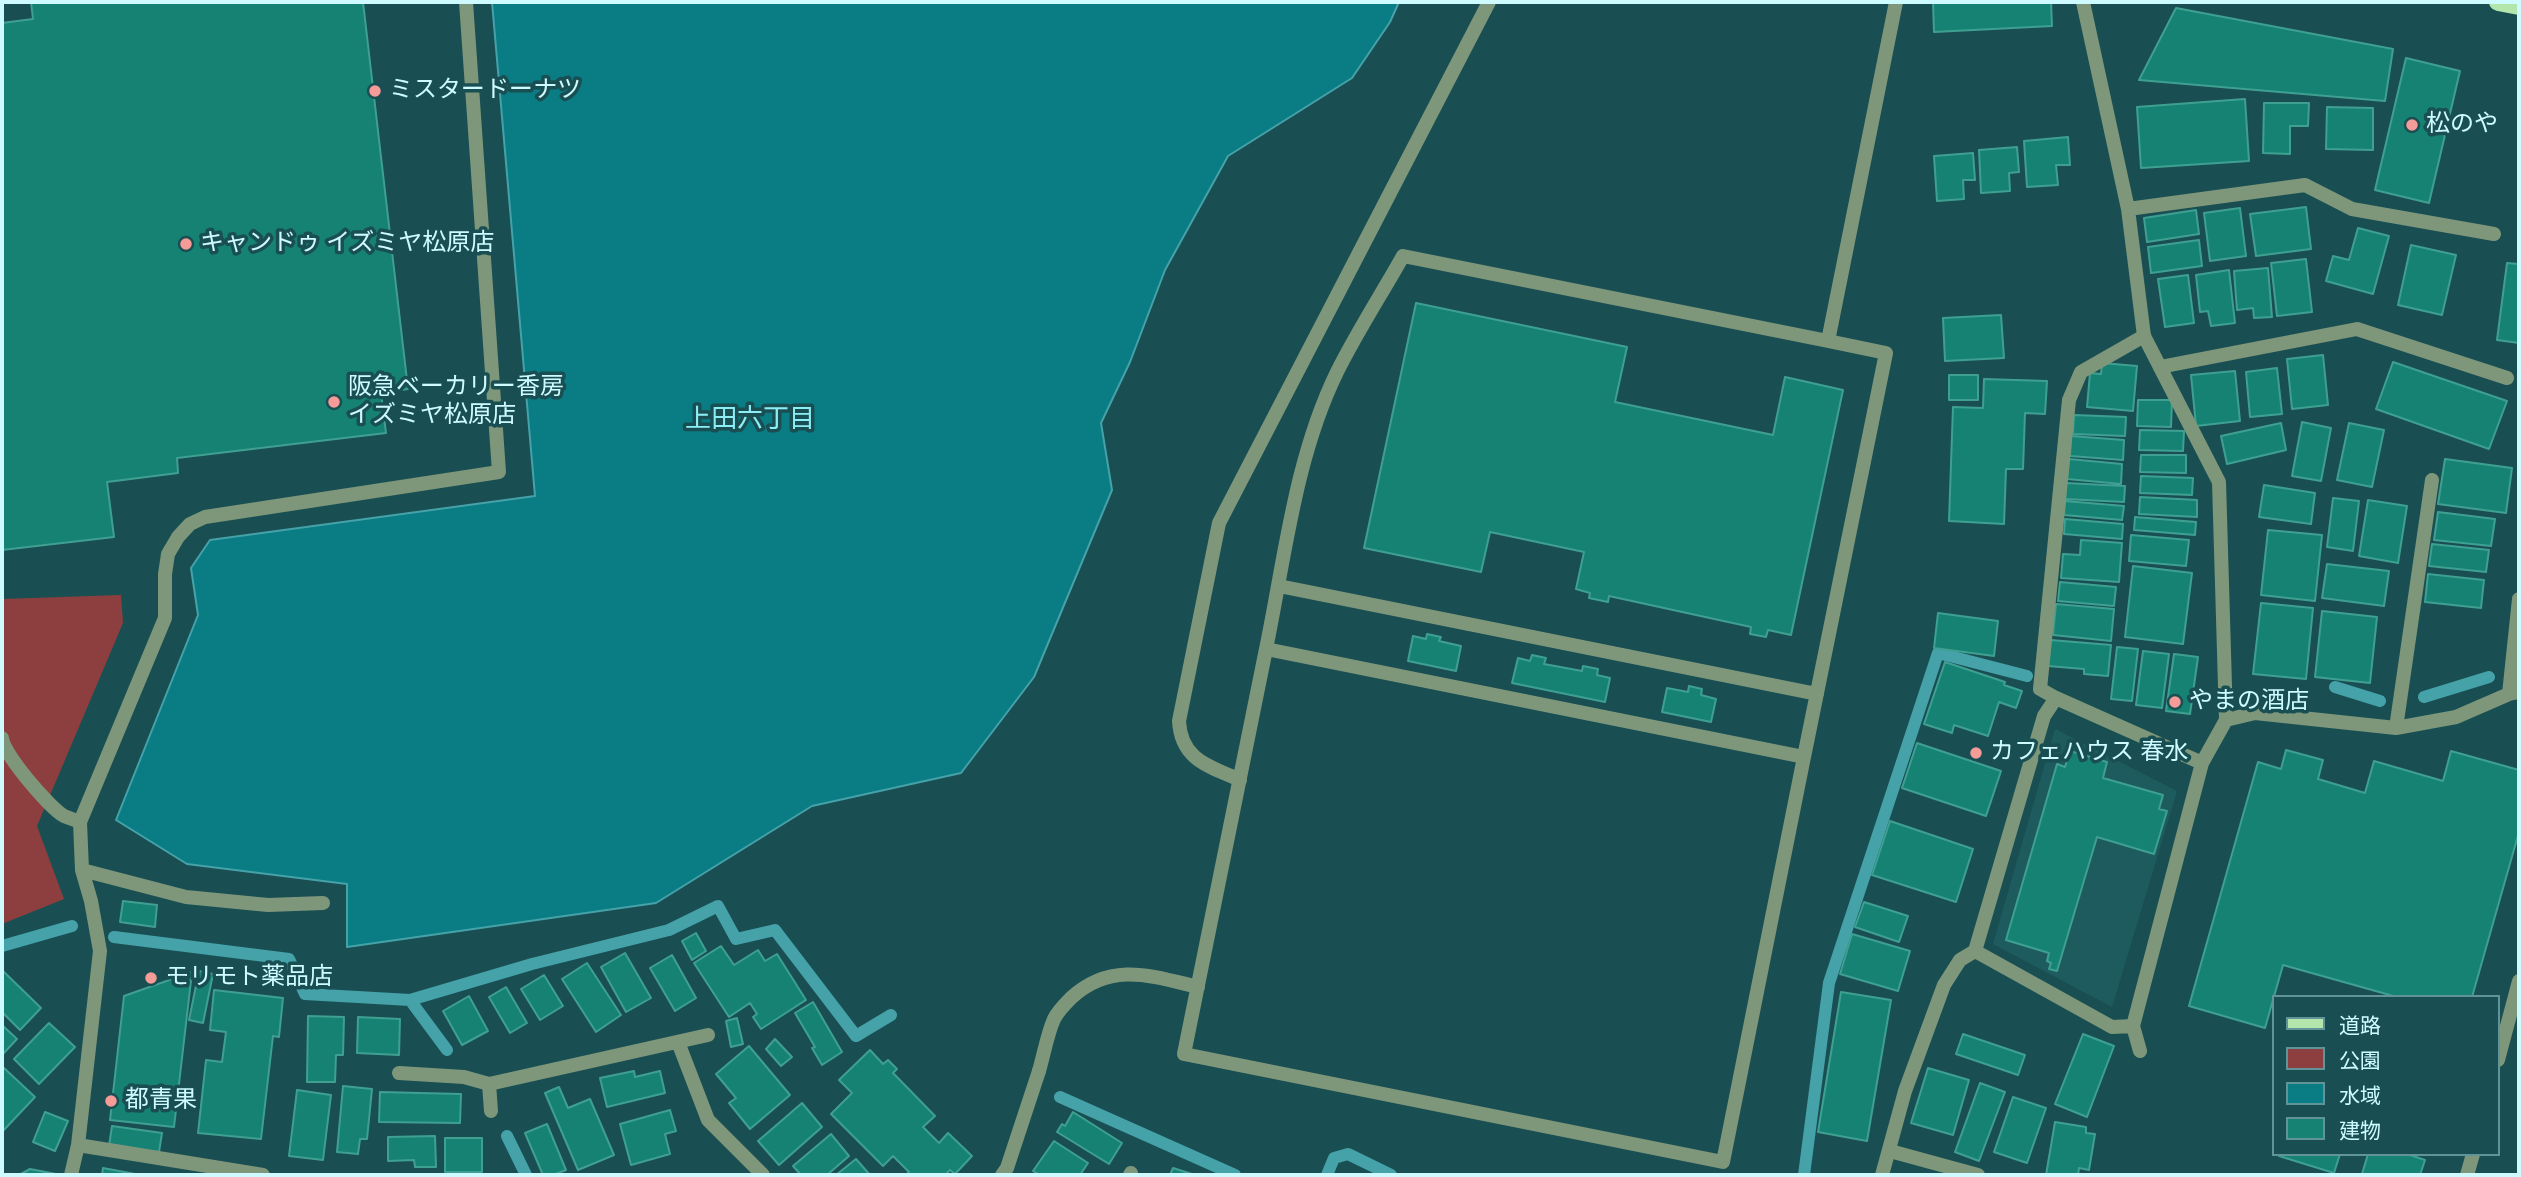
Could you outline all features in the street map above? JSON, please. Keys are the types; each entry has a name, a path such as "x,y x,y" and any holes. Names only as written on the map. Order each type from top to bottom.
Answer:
{"main road":[{"path":"2498,2 2519,6"}],"street":[{"path":"71,1175 78,1145 100,950 82,870 80,821 164,618 168,554 178,537 190,524 205,517 499,472 466,2"},
{"path":"1240,780 1198,761 1189,752 1180,732 1219,523 1489,2"},
{"path":"1828,341 1896,2"},
{"path":"2082,2 2128,209 2144,336 2219,482 2226,720 2202,763 2133,1026 2140,1051"},
{"path":"2128,209 2305,185 2352,209 2494,234"},
{"path":"1403,256 1886,353 1723,1162 1184,1054 1240,780 1302,470 1337,372 1403,256"},
{"path":"2160,367 2357,329 2507,378"},
{"path":"2144,336 2081,373 2069,400 2040,689 2202,763"},
{"path":"2396,728 2432,480"},
{"path":"1279,586 1817,694"},
{"path":"2226,720 2255,713 2396,728 2456,717 2514,693 2519,599"},
{"path":"1266,649 1804,757"},
{"path":"1882,1175 1905,1091 1944,985 1960,960 1975,951 2044,716 2056,698"},
{"path":"2,738 2,746 13,763 62,815 80,821"},
{"path":"82,870 186,897 268,905 323,903"},
{"path":"1975,951 2112,1027 2133,1026"},
{"path":"1002,1175 1007,1168 1055,1018 1077,992 1092,983 1125,973 1142,973 1198,987"},
{"path":"2500,1055 2514,1020 2519,981"},
{"path":"399,1073 464,1077 489,1084 708,1035"},
{"path":"678,1042 708,1120 763,1175"},
{"path":"489,1084 491,1111"},
{"path":"78,1145 263,1175"},
{"path":"1890,1151 1978,1175"},
{"path":"2467,1175 2472,1156"}],"shaded area":[{"path":"2055,729 2177,791 2112,1007 1993,944"}],"green space":[{"path":"121,595 123,623 37,826 64,899 2,924 2,599"}],"water":[{"path":"492,2 1399,2 1390,22 1352,78 1228,156 1165,270 1130,362 1101,423 1112,490 1034,677 961,773 812,806 656,903 347,947 347,884 187,864 116,820 198,615 191,568 210,540 535,496"}],"building":[{"path":"31,2 363,2 408,389 381,393 386,433 177,458 178,473 107,482 114,537 2,550 2,23 33,19"},
{"path":"1933,2 2051,2 2052,26 1934,32"},
{"path":"2176,8 2393,49 2385,101 2139,80"},
{"path":"2406,58 2460,71 2429,203 2375,190"},
{"path":"2245,99 2249,161 2141,168 2137,107"},
{"path":"2264,103 2309,103 2308,126 2290,126 2290,154 2263,153"},
{"path":"2327,107 2373,108 2373,150 2326,149"},
{"path":"2068,137 2070,165 2056,165 2058,185 2027,187 2024,141"},
{"path":"2017,147 2019,172 2009,173 2010,191 1981,193 1979,150"},
{"path":"1973,153 1975,180 1963,180 1964,199 1937,201 1934,156"},
{"path":"2306,207 2311,249 2256,256 2250,214"},
{"path":"2240,208 2246,256 2210,261 2204,213"},
{"path":"2196,210 2199,234 2147,242 2144,218"},
{"path":"2358,228 2389,236 2373,294 2326,281 2333,256 2349,260"},
{"path":"2199,240 2202,266 2151,273 2148,247"},
{"path":"2411,245 2456,255 2442,315 2398,305"},
{"path":"2306,259 2312,312 2277,316 2271,263"},
{"path":"2507,263 2519,264 2519,343 2497,340"},
{"path":"2268,268 2272,317 2254,318 2253,308 2237,310 2234,271"},
{"path":"2229,270 2235,323 2211,326 2208,311 2200,312 2196,275"},
{"path":"2188,275 2194,323 2165,327 2158,279"},
{"path":"1416,303 1627,347 1615,402 1773,435 1785,377 1843,390 1791,635 1768,630 1766,637 1750,634 1751,627 1609,596 1608,602 1589,598 1590,593 1576,589 1584,552 1490,532 1481,572 1364,548"},
{"path":"2001,315 2004,358 1945,361 1943,318"},
{"path":"2323,355 2328,405 2292,409 2287,359"},
{"path":"2393,362 2507,401 2489,449 2376,409"},
{"path":"2102,363 2137,366 2133,411 2087,407 2090,373 2101,374"},
{"path":"2277,368 2282,414 2250,417 2246,372"},
{"path":"2235,371 2240,421 2196,426 2191,375"},
{"path":"1949,375 1978,375 1978,400 1949,400"},
{"path":"1984,379 2047,381 2045,414 2025,413 2023,469 2006,469 2004,524 1949,521 1953,407 1983,408"},
{"path":"2138,400 2172,400 2171,427 2137,426"},
{"path":"2074,415 2126,417 2125,436 2073,434"},
{"path":"2302,422 2331,428 2321,481 2292,476"},
{"path":"2281,423 2286,450 2227,464 2221,436"},
{"path":"2349,423 2384,430 2372,487 2337,480"},
{"path":"2140,430 2184,431 2183,451 2139,450"},
{"path":"2071,436 2124,440 2123,460 2070,456"},
{"path":"2141,455 2186,455 2186,473 2140,472"},
{"path":"2069,459 2122,464 2121,484 2067,479"},
{"path":"2445,459 2512,468 2506,513 2438,504"},
{"path":"2141,476 2193,478 2192,495 2140,493"},
{"path":"2066,483 2125,486 2124,502 2065,499"},
{"path":"2264,485 2315,493 2311,524 2259,517"},
{"path":"2140,497 2197,500 2197,517 2139,514"},
{"path":"2333,498 2359,501 2353,551 2327,547"},
{"path":"2368,500 2407,506 2398,563 2359,556"},
{"path":"2065,501 2124,506 2122,520 2064,515"},
{"path":"2438,512 2495,519 2491,546 2434,540"},
{"path":"2135,517 2196,522 2195,535 2134,530"},
{"path":"2065,519 2123,524 2122,539 2064,534"},
{"path":"2268,530 2322,535 2315,601 2261,595"},
{"path":"2131,535 2189,540 2186,566 2129,561"},
{"path":"2081,540 2122,543 2119,582 2061,578 2063,554 2080,555"},
{"path":"2432,544 2489,550 2486,572 2429,566"},
{"path":"2327,564 2389,571 2384,606 2322,598"},
{"path":"2133,566 2192,573 2183,644 2125,637"},
{"path":"2428,574 2484,580 2481,608 2425,602"},
{"path":"2060,582 2116,587 2114,606 2058,601"},
{"path":"2261,603 2313,608 2306,679 2253,674"},
{"path":"2056,604 2114,609 2111,641 2053,635"},
{"path":"2322,611 2377,617 2370,683 2315,677"},
{"path":"1938,613 1998,621 1994,656 1934,648"},
{"path":"1427,634 1441,637 1439,641 1461,646 1456,671 1408,661 1413,636 1426,639"},
{"path":"2051,640 2111,645 2108,676 2084,674 2084,669 2048,666"},
{"path":"2117,647 2138,649 2132,701 2111,699"},
{"path":"2143,651 2169,654 2162,708 2136,705"},
{"path":"2174,654 2198,657 2190,714 2166,711"},
{"path":"1532,655 1546,658 1544,664 1582,671 1583,666 1598,669 1597,675 1610,678 1605,702 1512,683 1518,658 1530,661"},
{"path":"1945,662 2005,682 2004,685 2022,691 2016,708 1999,702 1988,736 1954,725 1952,733 1924,724"},
{"path":"1689,686 1702,689 1701,695 1716,699 1711,722 1662,712 1667,688 1688,692"},
{"path":"1917,743 2001,771 1986,816 1902,788"},
{"path":"2286,750 2323,760 2318,779 2365,793 2374,761 2443,781 2451,751 2519,770 2519,832 2473,995 2390,995 2283,965 2274,995 2272,995 2265,1028 2189,1006 2258,762 2281,769"},
{"path":"2070,751 2107,762 2103,778 2163,795 2159,809 2167,811 2154,854 2097,837 2057,971 2049,969 2049,953 2006,940 2057,764 2065,767"},
{"path":"1890,821 1973,849 1956,902 1872,875"},
{"path":"123,901 157,905 155,927 120,922"},
{"path":"1864,902 1908,916 1899,942 1855,927"},
{"path":"696,933 706,951 692,960 682,941"},
{"path":"1852,934 1910,951 1898,991 1840,974"},
{"path":"721,946 734,965 758,950 765,961 777,954 806,1000 761,1029 753,1017 757,1014 750,1003 729,1017 694,963"},
{"path":"625,953 651,998 626,1012 601,967"},
{"path":"672,955 696,998 675,1011 650,968"},
{"path":"587,963 621,1015 596,1032 562,979"},
{"path":"2,970 41,1008 20,1030 2,1012"},
{"path":"199,971 213,974 203,1023 189,1020"},
{"path":"192,972 174,1127 110,1120 124,996"},
{"path":"544,975 563,1006 540,1020 521,989"},
{"path":"506,987 527,1023 510,1033 489,997"},
{"path":"214,990 283,998 279,1037 273,1036 261,1139 198,1133 206,1060 222,1062 226,1032 210,1030"},
{"path":"1841,992 1891,1000 1867,1141 1818,1132"},
{"path":"469,996 488,1031 462,1045 443,1011"},
{"path":"813,1002 842,1052 822,1065 795,1013"},
{"path":"308,1016 344,1017 343,1055 336,1055 335,1082 307,1082"},
{"path":"358,1017 400,1019 399,1055 357,1053"},
{"path":"737,1018 743,1044 731,1047 726,1021"},
{"path":"49,1023 75,1047 39,1084 14,1059"},
{"path":"2,1025 17,1039 2,1055"},
{"path":"1963,1034 2025,1055 2018,1075 1956,1054"},
{"path":"2083,1034 2114,1046 2087,1117 2055,1104"},
{"path":"775,1039 792,1057 781,1066 766,1049"},
{"path":"749,1046 790,1095 750,1129 729,1103 736,1098 716,1074"},
{"path":"870,1050 883,1064 888,1060 897,1069 893,1073 935,1116 923,1127 939,1143 948,1133 972,1156 955,1174 950,1170 945,1175 906,1175 909,1172 893,1156 883,1166 831,1114 852,1093 839,1080"},
{"path":"4,1068 35,1097 2,1132 2,1071"},
{"path":"1928,1068 1969,1080 1953,1135 1911,1123"},
{"path":"634,1071 635,1077 660,1071 665,1093 607,1107 600,1078"},
{"path":"1980,1083 2005,1092 1979,1161 1955,1152"},
{"path":"343,1086 372,1089 367,1139 360,1139 358,1154 337,1152"},
{"path":"559,1087 568,1108 590,1099 614,1155 578,1170 545,1093"},
{"path":"297,1090 331,1095 323,1160 289,1156"},
{"path":"380,1092 461,1094 460,1123 379,1122"},
{"path":"2013,1097 2046,1108 2027,1163 1994,1152"},
{"path":"802,1103 822,1127 779,1165 758,1141"},
{"path":"670,1110 676,1131 665,1134 670,1154 631,1165 620,1124"},
{"path":"45,1112 68,1121 55,1151 33,1142"},
{"path":"1073,1112 1122,1143 1109,1164 1057,1132 1062,1124 1065,1126"},
{"path":"2055,1122 2086,1127 2086,1133 2095,1134 2089,1170 2079,1168 2078,1175 2046,1175"},
{"path":"547,1124 566,1170 553,1175 543,1175 525,1133"},
{"path":"112,1126 162,1133 159,1152 109,1146"},
{"path":"831,1134 849,1156 827,1175 801,1175 793,1166"},
{"path":"435,1136 436,1167 415,1167 414,1160 388,1161 388,1137"},
{"path":"445,1138 482,1138 482,1172 445,1172"},
{"path":"1054,1141 1088,1163 1080,1175 1040,1175 1033,1171"},
{"path":"2279,1156 2339,1156 2334,1173"},
{"path":"2367,1156 2413,1156 2425,1160 2420,1175 2362,1174"},
{"path":"856,1159 870,1175 836,1175"},
{"path":"103,1168 135,1174 135,1175 102,1175"},
{"path":"1173,1168 1195,1175 1170,1175"},
{"path":"30,1169 61,1175 19,1175"}],"waterway":[{"path":"1804,1175 1829,983 1938,653 2027,676"},
{"path":"2424,697 2489,677"},
{"path":"2335,687 2380,701"},
{"path":"410,1000 532,964 669,930 718,906 736,939 775,930 856,1036 891,1015"},
{"path":"2,946 72,926"},
{"path":"114,937 289,959 305,994 410,1000 447,1050"},
{"path":"1060,1097 1235,1175"},
{"path":"507,1136 526,1175"},
{"path":"1327,1175 1334,1158 1348,1154 1391,1175"}],"place":[{"name":"ミスタードーナツ","path":"375,91"},
{"name":"松のや","path":"2412,125"},
{"name":"キャンドゥ イズミヤ松原店","path":"186,244"},
{"name":"阪急ベーカリー香房 イズミヤ松原店","path":"334,402"},
{"name":"やまの酒店","path":"2175,702"},
{"name":"カフェハウス 春水","path":"1976,753"},
{"name":"モリモト薬品店","path":"151,978"},
{"name":"都青果","path":"111,1101"}],"district":[{"name":"上田六丁目","path":"750,420"}]}
